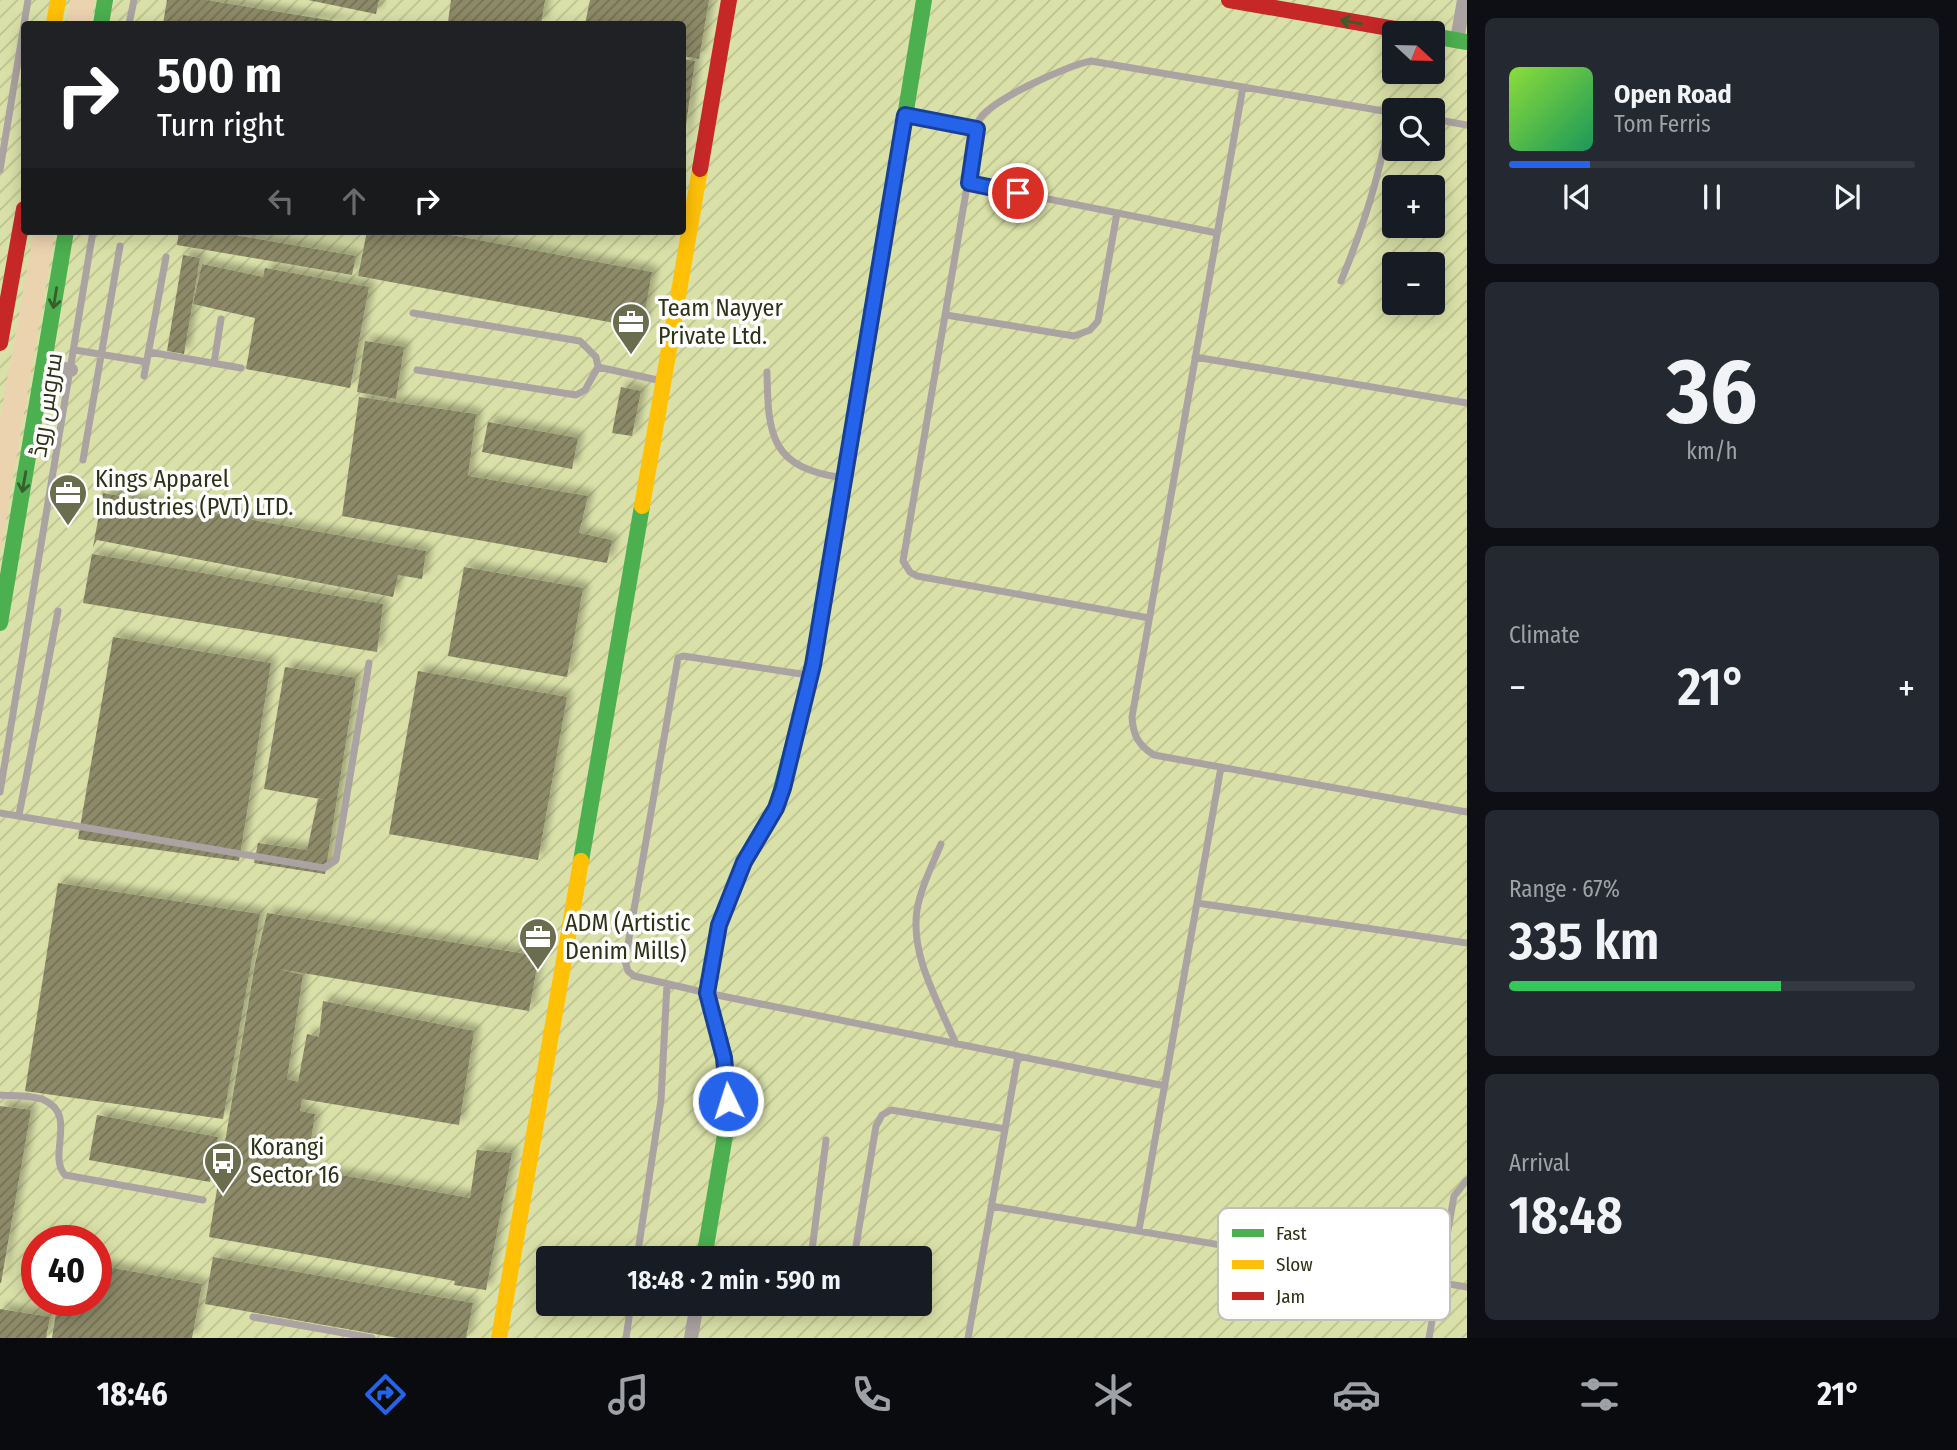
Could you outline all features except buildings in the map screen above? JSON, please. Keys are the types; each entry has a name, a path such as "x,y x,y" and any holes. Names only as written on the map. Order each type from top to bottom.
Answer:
{"street":[{"path":"54,21 58,0"},
{"path":"102,21 105,0"},
{"path":"499,1338 666,382 729,0"},
{"path":"706,1246 728,1118 724,1058 707,993 719,925 744,862 779,798 811,676 924,0"},
{"path":"1229,0 1382,27"},
{"path":"1462,41 1464,0"},
{"path":"0,343 21,226"},
{"path":"0,623 65,235"},
{"path":"44,366 71,370"},
{"path":"691,1338 695,1316"}],"lane":[{"path":"24,21 28,0"},
{"path":"130,21 134,0"},
{"path":"0,167 21,42"},
{"path":"1149,618 917,576 906,568 903,561 981,113 990,105 1091,61 1382,111"},
{"path":"1242,88 1132,717 1133,732 1142,747 1154,755 1467,812"},
{"path":"905,115 977,129"},
{"path":"1445,122 1467,125"},
{"path":"1341,281 1383,161"},
{"path":"969,183 1217,233"},
{"path":"946,315 1074,336 1090,330 1098,321 1117,213"},
{"name":"سروس روڈ","path":"0,792 92,235"},
{"path":"83,460 120,246"},
{"path":"144,376 166,257"},
{"path":"413,313 580,341 596,357 598,368 585,390 576,395 417,370"},
{"path":"214,363 221,319"},
{"path":"75,350 147,362"},
{"path":"149,352 241,368"},
{"path":"1195,357 1467,403"},
{"path":"598,368 666,382"},
{"path":"767,372 768,415 773,440 779,449 804,470 844,478"},
{"path":"19,815 58,611"},
{"path":"811,676 682,656 675,663 625,961 628,971 634,976 707,993 1165,1086"},
{"path":"0,813 324,868 336,860 369,663"},
{"path":"1139,1230 1221,767"},
{"path":"941,844 922,891 917,913 917,939 921,959 956,1044"},
{"path":"1197,903 1467,943"},
{"path":"639,1246 661,1100 667,984"},
{"path":"968,1338 1017,1056"},
{"path":"0,1095 44,1100 53,1107 62,1126 58,1162 65,1175 203,1200"},
{"path":"856,1246 876,1126 882,1115 891,1110 1005,1129"},
{"path":"813,1246 826,1140"},
{"path":"1450,1219 1454,1196 1467,1180"},
{"path":"991,1206 1218,1244"},
{"path":"626,1338 629,1316"},
{"path":"253,1317 372,1338"},
{"path":"1429,1338 1432,1320"}],"shaded area":[{"path":"0,0 1467,0 1467,1338 0,1338"},
{"path":"70,0 95,0 92,21 66,21"},
{"path":"33,235 54,235 0,554 0,419"}],"traffic: fast":[{"path":"102,21 105,0"},
{"path":"902,135 924,0"},
{"path":"1446,38 1467,42"},
{"path":"0,623 65,235"},
{"path":"581,861 642,506"},
{"path":"706,1246 728,1118 725,1058 707,993 719,925 744,862 776,808 803,706"}],"traffic: slow":[{"path":"54,21 58,0"},
{"path":"803,706 813,665 902,135"},
{"path":"642,506 700,169"},
{"path":"499,1338 581,861"}],"traffic: jam":[{"path":"700,169 729,0"},
{"path":"1229,0 1382,27"},
{"path":"0,343 21,226"}],"place":[{"name":"Team Nayyer Private Ltd.","path":"631,356"},
{"name":"Kings Apparel Industries (PVT) LTD.","path":"68,527"},
{"name":"ADM (Artistic Denim Mills)","path":"538,971"},
{"name":"Korangi Sector 16","path":"223,1195"}],"route":[{"path":"728,1101 724,1058 707,993 719,925 744,862 776,808 813,665 905,115 977,129 969,183 1018,193"}]}
